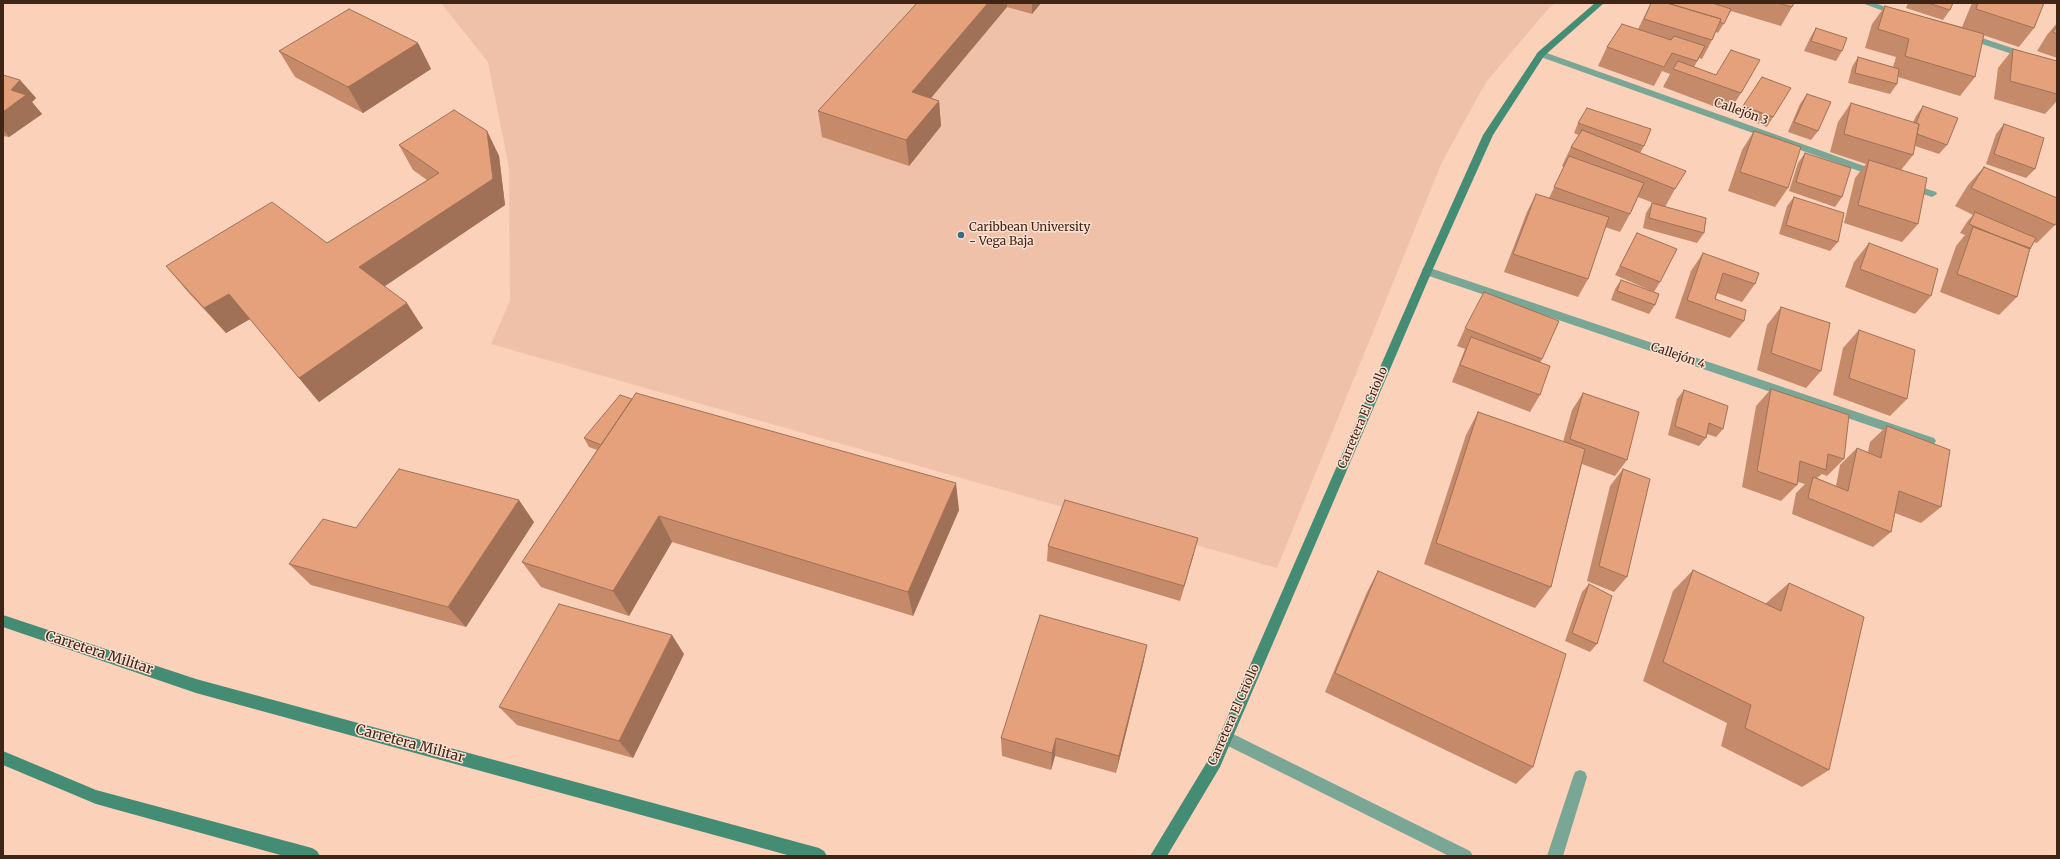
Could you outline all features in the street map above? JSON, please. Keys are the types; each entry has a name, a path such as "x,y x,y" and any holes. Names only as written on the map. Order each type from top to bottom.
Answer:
{"street":[{"name":"Carretera El Criollo","path":"1158,856 1215,762 1427,271 1488,135 1541,54 1600,3"},
{"path":"1866,3 1910,18"},
{"path":"1961,34 2057,66"},
{"name":"Callejón 3","path":"1541,54 1887,178"},
{"path":"1902,183 1932,194"},
{"name":"Callejón 4","path":"1427,271 1930,441"},
{"name":"Carretera Militar","path":"3,621 196,686 819,856"},
{"path":"1225,738 1465,856"},
{"path":"3,758 96,797 312,856"},
{"path":"1555,856 1580,776"}],"shaded area":[{"name":"Caribbean University - Vega Baja","path":"441,3 1555,3 1549,8 1486,82 1442,162 1277,568 491,344 510,301 509,168 488,62"}],"building":[{"path":"917,3 988,3 912,92 939,101 906,140 818,111"},
{"path":"1651,3 1667,3 1721,19 1712,40 1644,19"},
{"path":"1667,3 1712,3 1731,9 1724,24 1720,22 1721,19"},
{"path":"1777,3 1794,3 1792,7"},
{"path":"1928,3 1953,3 1950,10"},
{"path":"1978,3 2044,3 2034,28 1976,9"},
{"path":"1885,6 1984,34 1975,77 1905,56 1909,39 1878,29"},
{"path":"349,9 418,43 348,87 279,51"},
{"path":"1622,24 1671,40 1674,36 1705,46 1697,61 1672,53 1664,67 1607,47"},
{"path":"2057,26 2057,34 2053,32"},
{"path":"1816,28 1847,38 1842,51 1811,41"},
{"path":"2013,49 2057,61 2057,94 2010,81"},
{"path":"1731,50 1760,60 1741,93 1673,69 1678,61 1716,75"},
{"path":"1858,57 1899,69 1897,84 1855,73"},
{"path":"3,75 20,80 11,90 26,95 3,112"},
{"path":"1762,77 1791,88 1773,117 1743,106"},
{"path":"1807,94 1831,102 1818,131 1794,122"},
{"path":"1851,103 1919,124 1913,155 1844,134"},
{"path":"1923,106 1958,118 1947,145 1917,134 1919,124 1916,123"},
{"path":"1587,108 1651,129 1644,146 1578,123"},
{"path":"454,110 487,131 493,179 359,267 407,303 299,378 229,294 204,308 166,266 272,202 327,243 439,173 399,145"},
{"path":"2004,124 2044,138 2035,169 1994,154"},
{"path":"1582,130 1686,171 1675,189 1571,147"},
{"path":"1754,131 1801,147 1788,188 1740,172"},
{"path":"1805,153 1851,168 1842,197 1796,182"},
{"path":"1569,156 1644,183 1630,214 1554,187"},
{"path":"1869,160 1927,178 1918,224 1858,205"},
{"path":"1984,167 2057,198 2057,222 2055,225 1971,188"},
{"path":"1536,194 1609,217 1588,279 1513,254"},
{"path":"1794,197 1844,213 1838,242 1786,225"},
{"path":"1652,203 1706,218 1704,233 1649,218"},
{"path":"1975,212 2036,238 2030,249 1969,224"},
{"path":"1973,227 2030,248 2017,297 1957,274"},
{"path":"1637,233 1677,249 1660,282 1620,266"},
{"path":"1869,243 1938,269 1931,296 1860,269"},
{"path":"1703,253 1759,273 1755,284 1723,273 1715,299 1746,310 1744,321 1687,300"},
{"path":"1621,280 1659,294 1655,305 1617,291"},
{"path":"1484,292 1559,321 1542,359 1465,328"},
{"path":"1781,307 1830,323 1821,371 1771,353"},
{"path":"1859,330 1915,350 1907,399 1849,378"},
{"path":"1471,337 1550,366 1540,395 1460,365"},
{"path":"1771,389 1849,415 1844,459 1828,454 1826,470 1800,461 1797,485 1757,471"},
{"path":"1684,390 1728,406 1723,429 1709,423 1706,438 1675,426"},
{"path":"636,393 956,483 908,592 659,516 613,591 522,562"},
{"path":"1583,393 1639,412 1627,460 1570,439"},
{"path":"620,395 632,399 601,445 584,438"},
{"path":"1478,412 1585,449 1551,587 1436,543"},
{"path":"1887,426 1950,450 1941,507 1899,491 1891,532 1808,498 1813,477 1848,491 1857,448 1881,458"},
{"path":"399,469 519,500 448,607 289,564 323,519 356,528"},
{"path":"1623,469 1650,479 1627,577 1599,566"},
{"path":"1065,500 1198,538 1184,586 1048,546"},
{"path":"1693,570 1781,611 1789,583 1864,617 1829,770 1745,728 1751,705 1663,662"},
{"path":"1378,571 1566,654 1533,767 1335,673"},
{"path":"1589,584 1612,596 1597,644 1572,633"},
{"path":"559,604 672,635 619,741 499,707"},
{"path":"1040,615 1147,645 1119,756 1056,738 1052,753 1001,738"}],"place":[{"name":"Caribbean University - Vega Baja","path":"961,235"}]}
